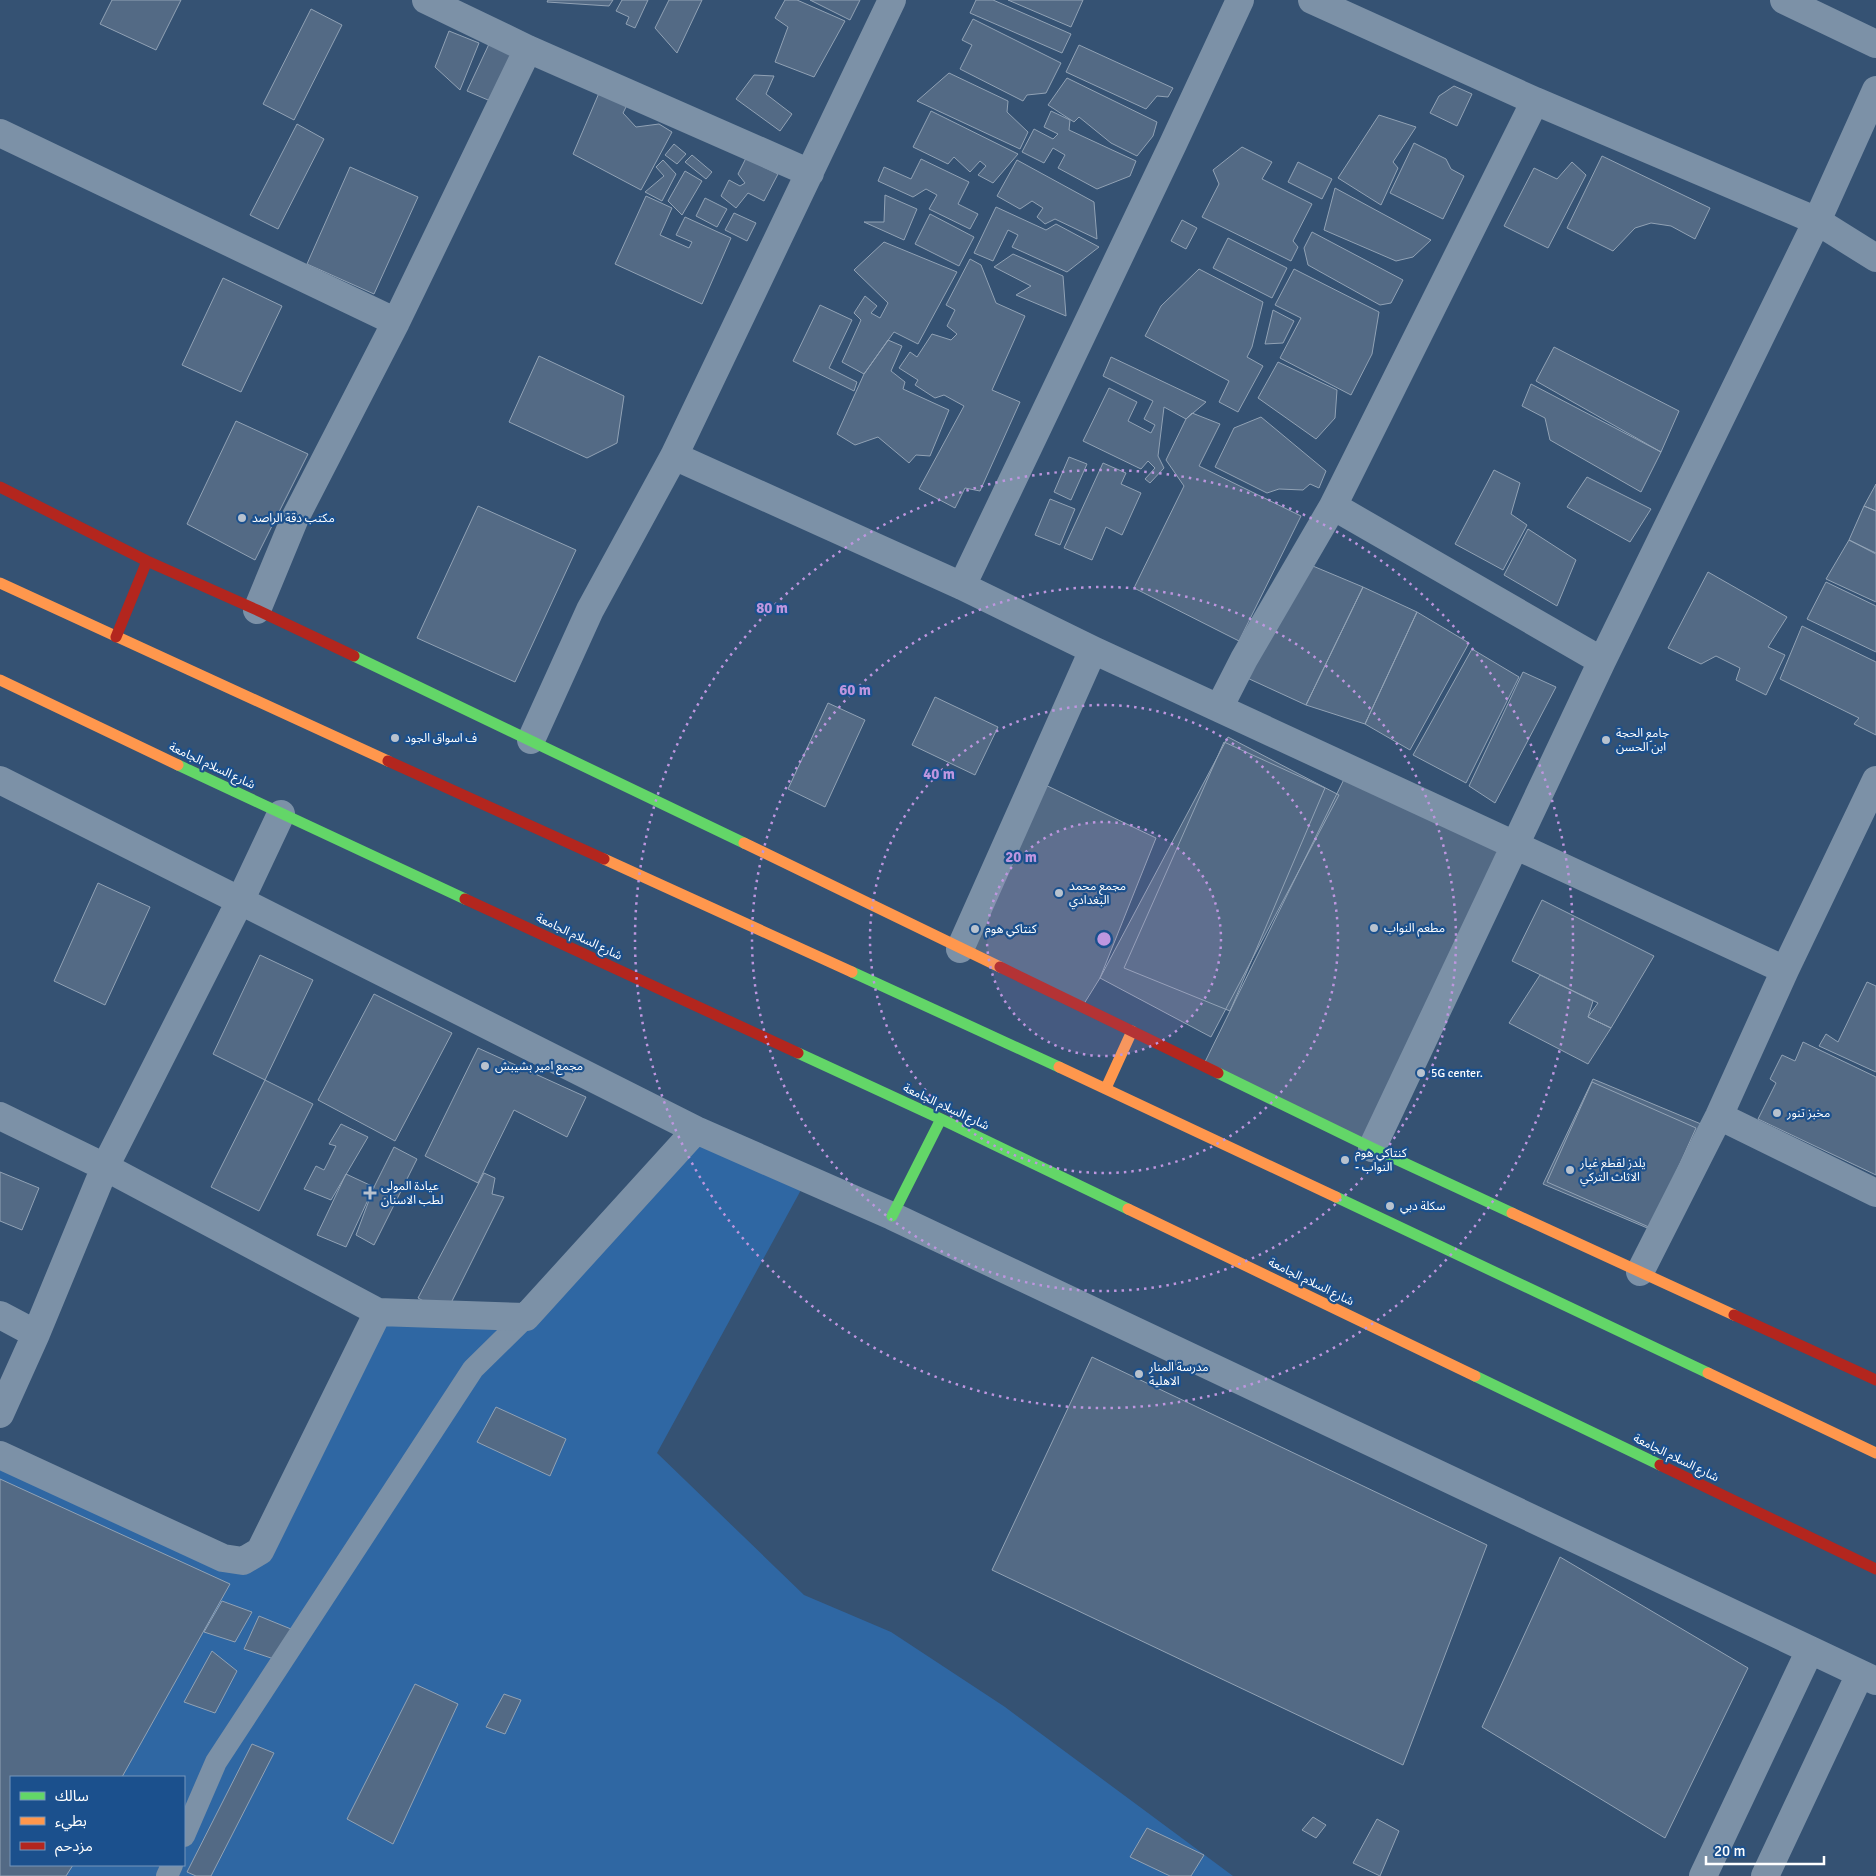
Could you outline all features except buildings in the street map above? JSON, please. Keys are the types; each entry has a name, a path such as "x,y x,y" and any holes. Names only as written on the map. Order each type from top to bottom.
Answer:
{"main road":[{"path":"0,486 147,561 257,610 531,740 1372,1148 1876,1380"},
{"path":"116,637 147,561"},
{"path":"0,583 1106,1088 1876,1453"},
{"name":"شارع السلام الجامعة","path":"0,680 281,814 941,1119 1876,1569"},
{"path":"1106,1088 1132,1031"},
{"path":"892,1216 941,1119"}],"street":[{"path":"426,0 528,49 810,173"},
{"path":"531,740 590,610 674,456 892,0"},
{"path":"962,586 1169,154 1240,0"},
{"path":"1312,0 1535,101 1816,221 1876,258"},
{"path":"1784,0 1876,44"},
{"path":"257,610 295,518 396,322 528,49"},
{"path":"1372,1148 1602,661 1816,221 1876,90"},
{"path":"1219,708 1244,659 1332,506 1535,101"},
{"path":"0,133 396,322"},
{"path":"674,456 962,586 1093,650 1785,970"},
{"path":"1332,506 1602,661"},
{"path":"960,949 1093,650"},
{"path":"0,780 696,1130 892,1216 1868,1678 1765,1876"},
{"path":"1640,1272 1719,1116 1785,970 1876,780"},
{"path":"0,1414 36,1334 105,1167 240,902 281,814"},
{"path":"0,1116 105,1167 378,1312 526,1317 696,1130"},
{"path":"1719,1116 1876,1193"},
{"path":"0,1455 223,1558 243,1562 260,1551 378,1312"},
{"path":"0,1315 36,1334"},
{"path":"1703,1876 1810,1650"}],"lane":[{"path":"185,1834 216,1762 473,1369 526,1317"}],"shaded area":[{"path":"696,1130 807,1179 657,1453 804,1595 891,1632 1005,1707 1233,1876 0,1876 0,1455 243,1561 378,1312 526,1317"}],"traffic: fast":[{"path":"354,656 744,843"},
{"path":"178,765 465,899"},
{"path":"852,972 1059,1067"},
{"path":"798,1053 1128,1209"},
{"path":"1218,1073 1372,1148 1512,1213"},
{"path":"892,1216 941,1119"},
{"path":"1336,1197 1708,1373"},
{"path":"1475,1376 1660,1465"}],"traffic: slow":[{"path":"0,583 388,761"},
{"path":"0,680 178,765"},
{"path":"744,843 1000,967"},
{"path":"604,859 852,972"},
{"path":"1106,1088 1132,1031"},
{"path":"1059,1067 1336,1197"},
{"path":"1128,1209 1475,1376"},
{"path":"1512,1213 1734,1315"},
{"path":"1708,1373 1876,1453"}],"traffic: jam":[{"path":"0,487 147,561 354,656"},
{"path":"116,637 147,561"},
{"path":"388,761 604,859"},
{"path":"465,899 798,1053"},
{"path":"1000,967 1218,1073"},
{"path":"1734,1315 1876,1380"},
{"path":"1660,1465 1876,1569"}],"place":[{"name":"مكتب دقة الراصد","path":"242,518"},
{"name":"ف اسواق الجود","path":"395,738"},
{"name":"جامع الحجة ابن الحسن","path":"1606,740"},
{"name":"مجمع محمد البغدادي","path":"1059,893"},
{"name":"مطعم النواب","path":"1374,928"},
{"name":"كنتاكي هوم","path":"975,929"},
{"name":"مجمع امير بشيبش","path":"485,1066"},
{"name":"5G center.","path":"1421,1073"},
{"name":"مخبز تنور","path":"1777,1113"},
{"name":"كنتاكي هوم - النواب","path":"1345,1160"},
{"name":"يلدز لقطع غيار الاثاث التركي","path":"1570,1170"},
{"name":"عيادة المولى لطب الاسنان","path":"370,1193"},
{"name":"سكلة دبي","path":"1390,1206"},
{"name":"مدرسة المنار الاهلية","path":"1139,1374"}]}
